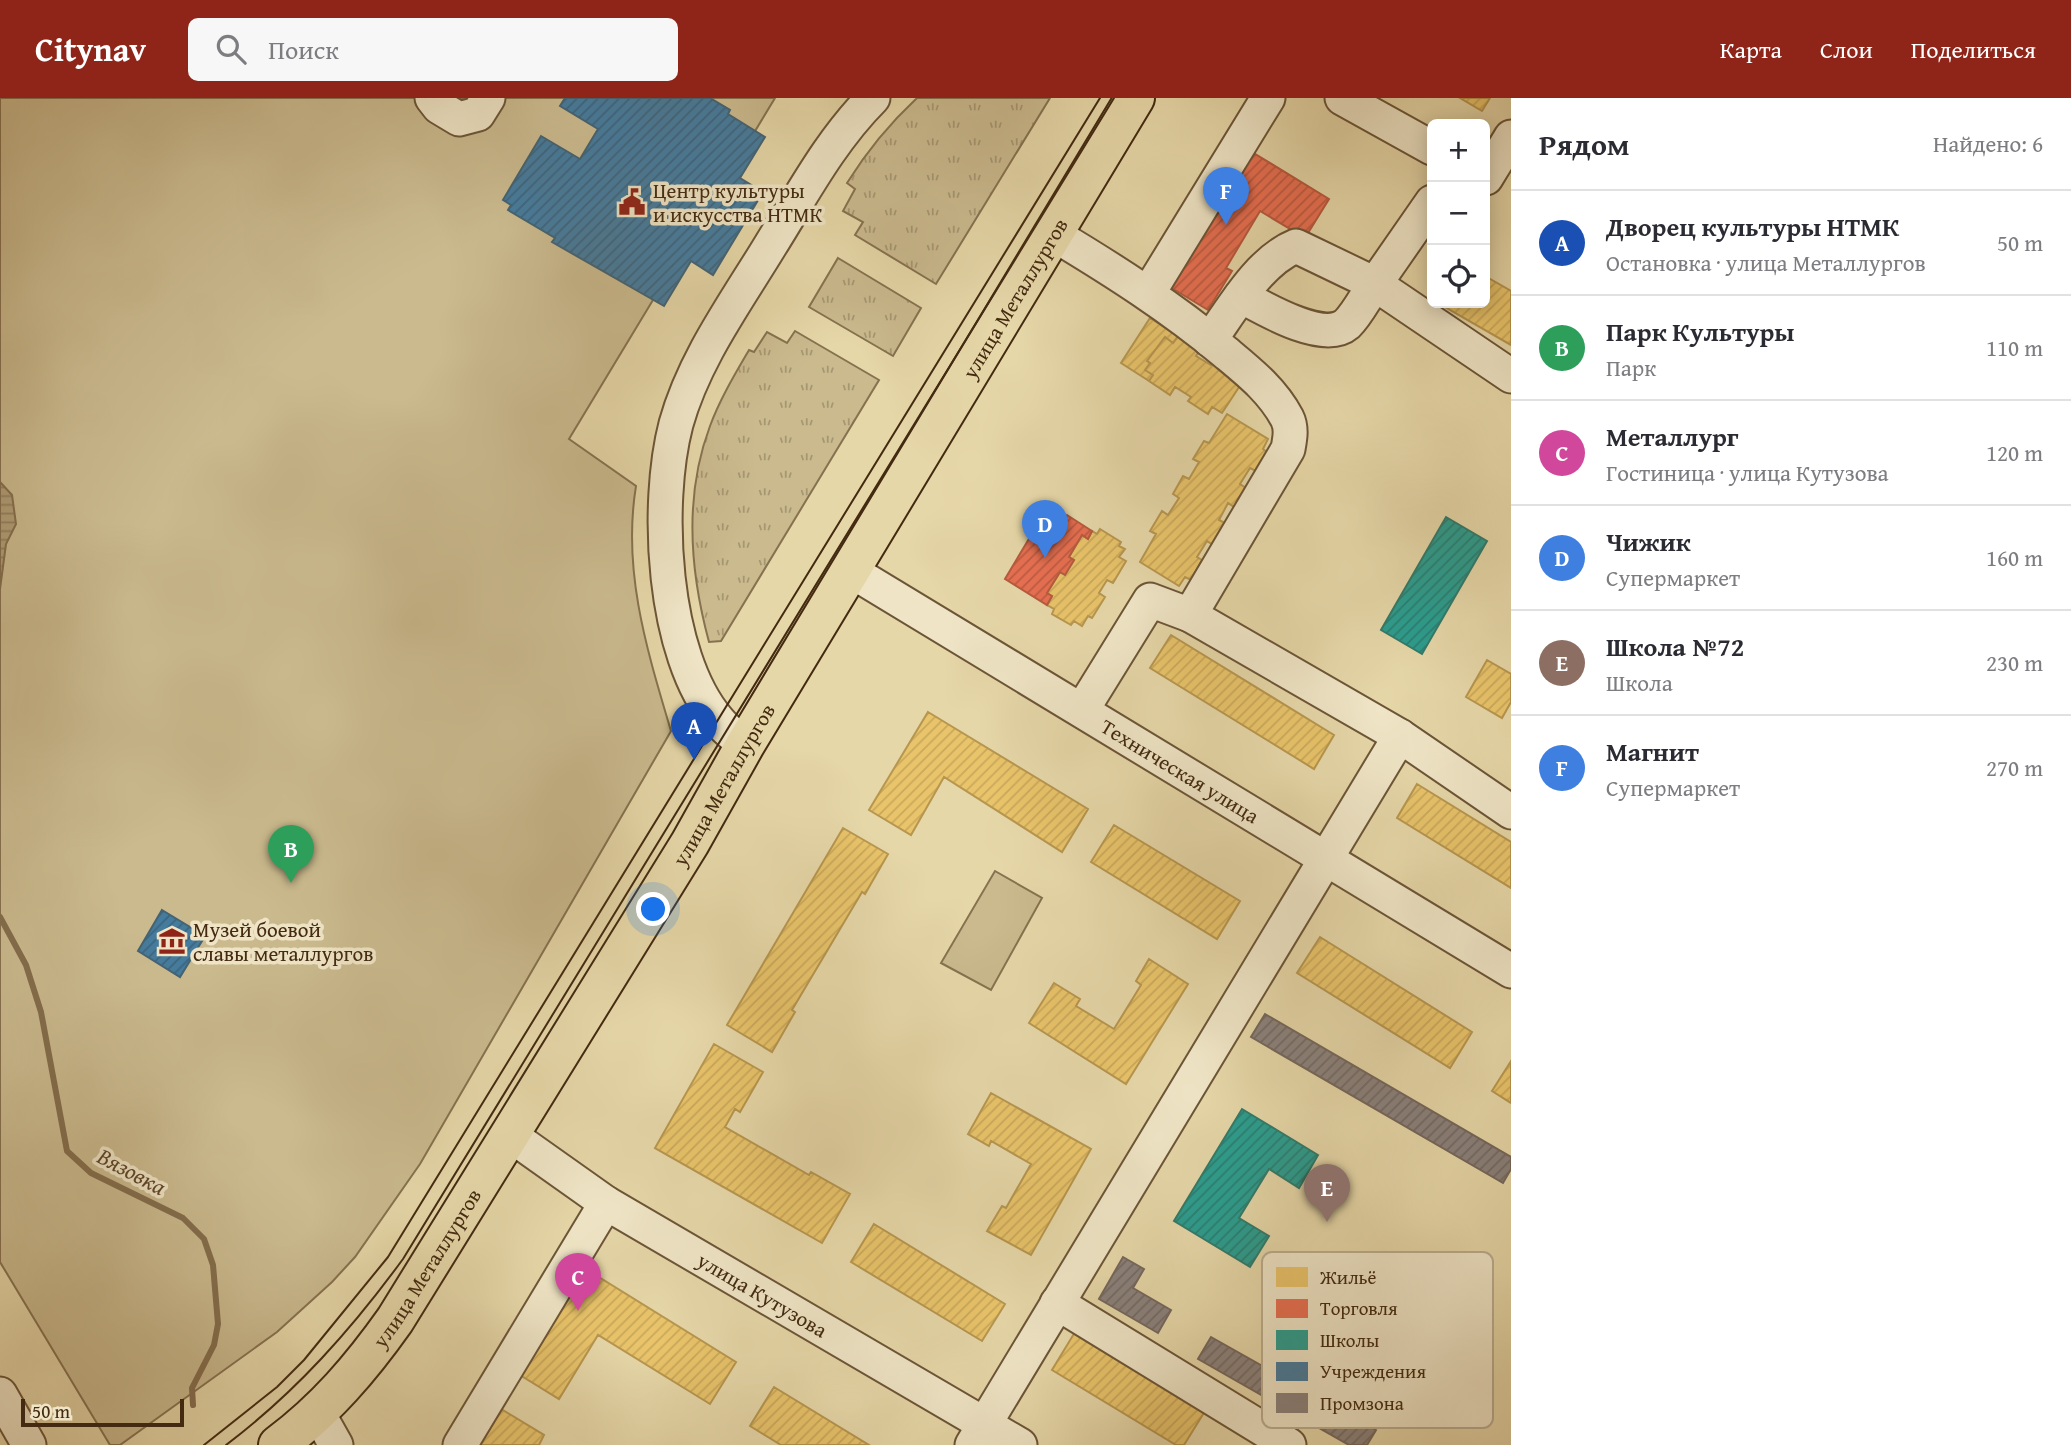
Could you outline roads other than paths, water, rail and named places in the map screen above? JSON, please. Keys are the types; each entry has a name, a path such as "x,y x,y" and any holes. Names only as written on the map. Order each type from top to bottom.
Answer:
{"main road":[{"name":"улица Металлургов","path":"278,1445 327,1429 347,1383 395,1320 690,843 745,745 1135,98"}],"street":[{"path":"442,103 470,118 478,114 488,98"},
{"path":"745,745 718,721 707,705 687,662 679,634 664,531 670,454 688,393 722,325 832,147 873,98"},
{"path":"1149,292 1268,98"},
{"path":"1356,101 1427,145"},
{"path":"1494,183 1511,137"},
{"path":"1241,296 1270,312 1316,329 1333,330 1346,325 1427,209"},
{"path":"1053,234 1149,292 1210,340 1265,385 1288,420 1291,433 1288,449 1190,615"},
{"path":"1210,340 1241,296 1282,252 1296,246 1376,284 1511,376"},
{"name":"Техническая улица","path":"851,571 1511,971"},
{"path":"1082,710 1150,600 1190,615 1399,736 1511,812"},
{"path":"978,1434 1328,858 1354,808 1399,736"},
{"name":"улица Кутузова","path":"510,1135 606,1203 978,1434 1020,1445"},
{"path":"460,1445 606,1203"},
{"path":"1057,1303 1289,1445"},
{"path":"3,1407 29,1445"}],"waterway":[{"name":"Вязовка","path":"0,917 26,965 41,1012 67,1151 91,1173 183,1218 204,1239 213,1265 218,1324 214,1345 192,1388 193,1405"}],"tram line":[{"path":"204,1445 277,1387 304,1360 388,1257 1100,98"},
{"path":"226,1445 276,1404 321,1359 403,1259 1114,98"}],"place":[{"name":"Центр культуры и искусства НТМК","path":"632,202"},
{"name":"Магнит","path":"1226,225"},
{"name":"Чижик","path":"1045,558"},
{"name":"Дворец культуры НТМК","path":"694,760"},
{"name":"Парк Культуры","path":"291,883"},
{"name":"Музей боевой славы металлургов","path":"172,941"},
{"name":"Школа №72","path":"1327,1222"},
{"name":"Металлург","path":"578,1311"}]}
